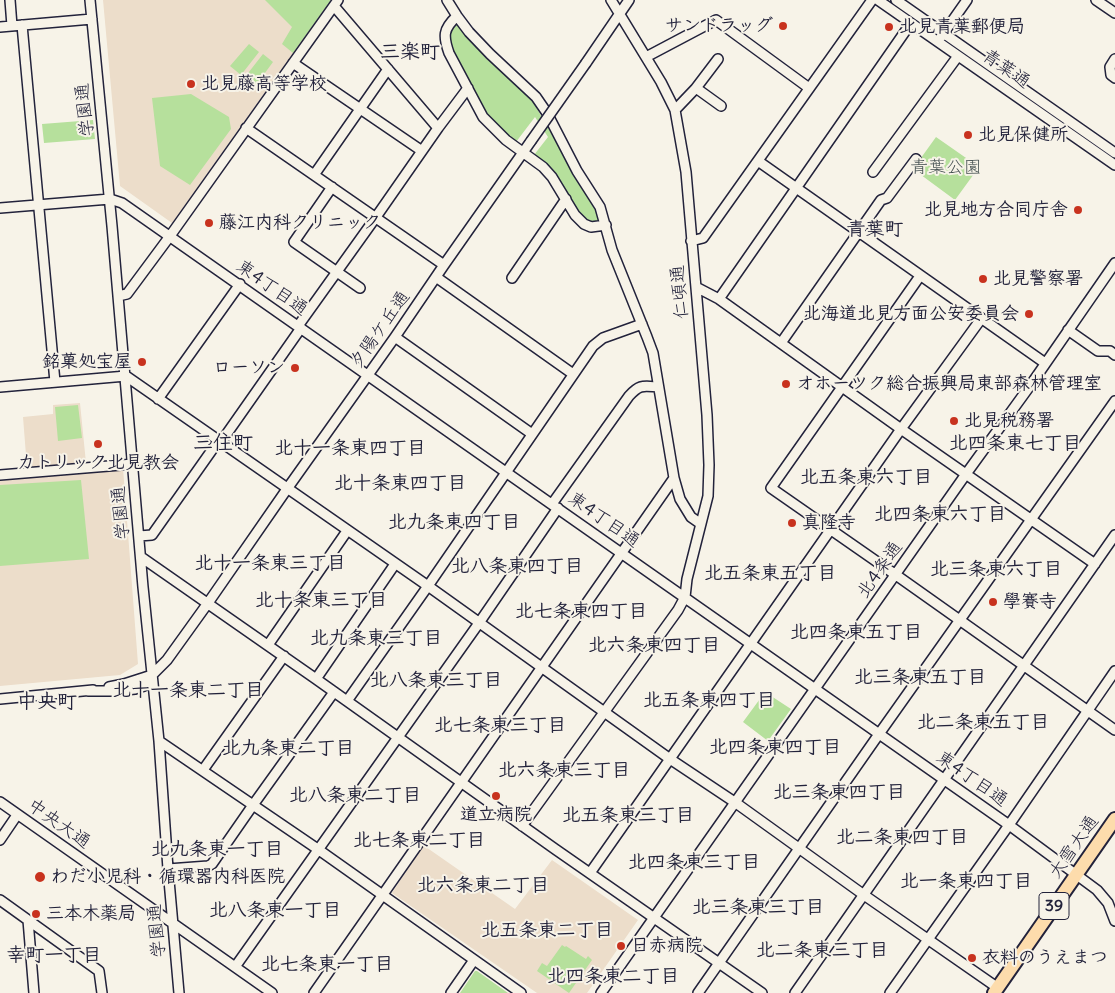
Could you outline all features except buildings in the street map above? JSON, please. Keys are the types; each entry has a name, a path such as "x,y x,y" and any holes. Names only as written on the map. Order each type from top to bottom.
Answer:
{"highway":[{"name":"大雪大通","path":"996,990 1115,819"}],"street":[{"path":"10,0 17,26 39,205 54,382"},
{"name":"学園通","path":"90,0 159,740 179,993"},
{"path":"446,0 469,32 536,97 547,113 577,171 600,207 612,250 653,353 674,478 680,499 691,517 701,524"},
{"name":"仁頃通","path":"610,0 661,82 675,110 686,172 710,465 708,496 687,579 686,597"},
{"name":"夕陽ケ丘通","path":"0,699 88,691 124,684 152,675 167,660 630,0"},
{"path":"691,242 703,238 872,0"},
{"name":"青葉通","path":"878,0 1115,166"},
{"name":"青葉通","path":"896,0 1115,153"},
{"path":"938,42 967,0"},
{"path":"1096,0 1115,13"},
{"path":"118,296 127,294 336,3 438,128"},
{"path":"457,16 449,23 445,33 445,42 483,117 506,140 542,167 552,177 575,215 584,224 591,227 606,225"},
{"path":"0,27 92,19"},
{"path":"646,57 716,20 809,88"},
{"path":"719,299 911,23"},
{"path":"872,172 958,56"},
{"path":"675,110 696,88 718,59"},
{"path":"1115,59 1110,67 1111,75 1115,78"},
{"path":"293,63 422,151"},
{"path":"314,174 388,69"},
{"path":"139,536 152,534 220,441 336,272 468,88"},
{"path":"696,88 721,106"},
{"path":"246,128 444,264"},
{"path":"781,343 881,200 887,198 916,159"},
{"path":"758,161 1045,363"},
{"path":"332,187 294,242 360,288"},
{"path":"0,208 110,199"},
{"name":"東4丁目通","path":"110,199 122,203 240,284 1009,825 1097,890 1108,903 1115,922"},
{"path":"512,278 566,199"},
{"name":"北4条通","path":"601,993 1115,263"},
{"path":"920,276 771,488 1115,730"},
{"path":"436,277 572,374"},
{"path":"158,399 240,284"},
{"path":"696,287 719,299 1095,564"},
{"path":"590,872 901,429 981,319"},
{"path":"347,701 593,346 603,338 642,324"},
{"path":"1068,330 1098,351 1110,351 1115,355"},
{"path":"395,337 532,434"},
{"path":"0,388 126,376 428,586 670,759 736,803 928,939 996,990"},
{"path":"235,967 479,623 632,392 636,388 644,386 658,387"},
{"path":"698,993 1115,401"},
{"path":"0,475 133,464"},
{"path":"314,993 674,478"},
{"path":"268,645 347,530"},
{"path":"795,993 1115,535"},
{"path":"141,557 762,993"},
{"path":"316,679 396,564"},
{"path":"522,826 605,713 686,597"},
{"path":"203,770 284,656"},
{"path":"890,993 1115,671"},
{"path":"168,870 212,864 334,692"},
{"path":"159,740 521,993"},
{"name":"中央大通","path":"0,802 272,993"},
{"path":"0,840 16,814"},
{"path":"0,900 99,970 102,993"},
{"path":"28,920 34,993"},
{"path":"451,993 474,960"}],"shaded area":[{"name":"北見藤高等学校","path":"103,0 331,0 172,223 120,186"},
{"path":"80,403 86,463 27,468 23,417 53,414 53,405"},
{"path":"123,468 138,664 120,675 0,686 0,479"},
{"path":"423,845 515,909 552,860 638,920 587,993 537,993 392,893"}],"green space":[{"path":"265,0 331,0 293,53 282,44 292,27"},
{"path":"455,24 459,24 493,63 533,102 599,215 600,220 591,222 581,217 555,173 534,155 548,137 535,117 516,142 497,128 485,112 450,45 449,32"},
{"path":"249,44 259,52 241,75 230,66"},
{"path":"263,54 273,62 256,85 245,77"},
{"path":"191,94 229,117 231,129 190,185 160,166 152,98"},
{"path":"93,120 95,139 44,143 42,124"},
{"name":"青葉公園","path":"936,137 979,167 955,200 913,169"},
{"path":"78,405 82,438 58,441 55,407"},
{"path":"81,480 89,559 0,566 0,485"},
{"path":"765,692 791,709 768,741 743,722"},
{"path":"562,945 586,959 588,956 592,960 569,993 537,971 542,963 547,966"},
{"path":"475,971 477,971 508,993 460,993"}],"place":[{"name":"サンドラッグ","path":"783,26"},
{"name":"北見青葉郵便局","path":"889,27"},
{"name":"北見藤高等学校","path":"191,84"},
{"name":"北見保健所","path":"968,135"},
{"name":"北見地方合同庁舎","path":"1078,210"},
{"name":"藤江内科クリニック","path":"209,223"},
{"name":"北見警察署","path":"983,279"},
{"name":"北海道北見方面公安委員会","path":"1029,314"},
{"name":"銘菓処宝屋","path":"142,362"},
{"name":"ローソン","path":"295,368"},
{"name":"オホーツク総合振興局東部森林管理室","path":"786,384"},
{"name":"北見税務署","path":"954,421"},
{"name":"カトリック北見教会","path":"98,444"},
{"name":"真隆寺","path":"792,523"},
{"name":"學賽寺","path":"993,602"},
{"name":"道立病院","path":"496,796"},
{"name":"わだ小児科・循環器内科医院","path":"40,877"},
{"name":"三本木薬局","path":"36,914"},
{"name":"日赤病院","path":"621,946"},
{"name":"衣料のうえまつ","path":"972,958"}],"district":[{"name":"三楽町","path":"410,52"},
{"name":"青葉町","path":"875,230"},
{"name":"三住町","path":"223,443"},
{"name":"北四条東七丁目","path":"1015,444"},
{"name":"北十一条東四丁目","path":"350,449"},
{"name":"北五条東六丁目","path":"866,478"},
{"name":"北十条東四丁目","path":"400,484"},
{"name":"北四条東六丁目","path":"940,515"},
{"name":"北九条東四丁目","path":"454,523"},
{"name":"北十一条東三丁目","path":"270,564"},
{"name":"北八条東四丁目","path":"517,567"},
{"name":"北三条東六丁目","path":"996,570"},
{"name":"北五条東五丁目","path":"770,574"},
{"name":"北十条東三丁目","path":"321,601"},
{"name":"北七条東四丁目","path":"581,612"},
{"name":"北四条東五丁目","path":"856,633"},
{"name":"北九条東三丁目","path":"376,639"},
{"name":"北六条東四丁目","path":"654,646"},
{"name":"北三条東五丁目","path":"920,678"},
{"name":"北八条東三丁目","path":"436,681"},
{"name":"北十一条東二丁目","path":"188,691"},
{"name":"北五条東四丁目","path":"709,701"},
{"name":"中央町","path":"47,702"},
{"name":"北二条東五丁目","path":"983,723"},
{"name":"北七条東三丁目","path":"500,726"},
{"name":"北四条東四丁目","path":"775,748"},
{"name":"北九条東二丁目","path":"288,749"},
{"name":"北六条東三丁目","path":"564,771"},
{"name":"北三条東四丁目","path":"839,793"},
{"name":"北八条東二丁目","path":"355,796"},
{"name":"北五条東三丁目","path":"628,816"},
{"name":"北二条東四丁目","path":"902,838"},
{"name":"北七条東二丁目","path":"419,841"},
{"name":"北九条東一丁目","path":"217,850"},
{"name":"北四条東三丁目","path":"694,863"},
{"name":"北一条東四丁目","path":"966,882"},
{"name":"北六条東二丁目","path":"483,886"},
{"name":"北三条東三丁目","path":"758,908"},
{"name":"北八条東一丁目","path":"275,911"},
{"name":"北五条東二丁目","path":"547,931"},
{"name":"北二条東三丁目","path":"822,951"},
{"name":"幸町一丁目","path":"54,956"},
{"name":"北七条東一丁目","path":"327,965"},
{"name":"北四条東二丁目","path":"613,977"}]}
